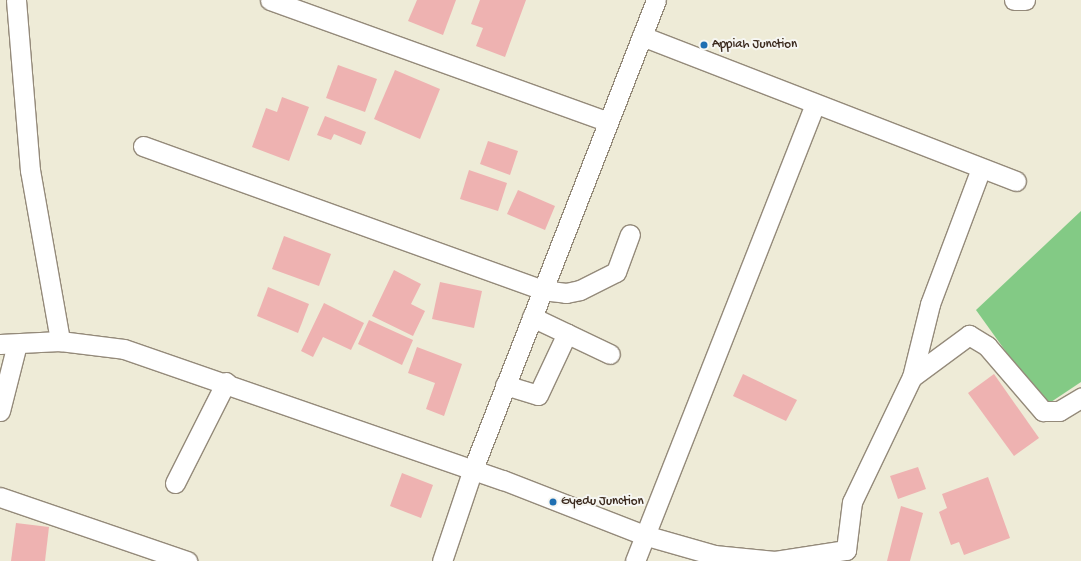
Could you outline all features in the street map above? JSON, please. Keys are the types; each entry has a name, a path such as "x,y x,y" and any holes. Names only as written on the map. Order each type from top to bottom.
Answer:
{"street":[{"path":"16,0 30,170 60,341"},
{"path":"270,0 608,122"},
{"path":"442,561 473,469 656,0"},
{"path":"1014,0 1025,0"},
{"path":"642,36 1016,181"},
{"path":"635,561 815,104"},
{"path":"143,146 542,290 566,293 580,290 616,272 630,234"},
{"path":"0,411 9,344 60,341 124,349 226,382 473,469 644,535 739,560 775,560 848,556 852,502 912,377 930,304 981,168"},
{"path":"532,317 610,354"},
{"path":"506,385 532,394 541,392 567,333"},
{"path":"912,377 969,335 987,346 1043,411 1059,411 1081,398"},
{"path":"175,483 226,382"},
{"path":"0,496 187,561"}],"green space":[{"path":"1081,211 1081,382 1045,406 976,310"}],"building":[{"path":"417,0 456,0 443,35 408,21"},
{"path":"480,0 526,0 505,57 476,46 483,28 471,24"},
{"path":"338,65 377,79 365,112 326,98"},
{"path":"395,70 440,89 420,139 374,119"},
{"path":"282,97 309,107 289,161 252,147 266,108 277,112"},
{"path":"325,116 366,132 361,145 334,134 331,140 317,135"},
{"path":"488,141 518,151 510,175 480,164"},
{"path":"469,170 507,183 498,211 460,199"},
{"path":"518,190 555,206 545,230 507,214"},
{"path":"284,236 331,254 319,286 272,269"},
{"path":"394,270 421,284 411,304 425,311 413,336 372,316"},
{"path":"440,282 482,291 474,328 432,319"},
{"path":"268,287 309,304 298,333 257,316"},
{"path":"324,303 364,323 351,350 323,337 313,357 301,351"},
{"path":"369,320 413,340 402,365 358,344"},
{"path":"417,347 462,364 444,416 426,409 435,383 408,373"},
{"path":"743,374 797,400 786,421 733,396"},
{"path":"994,374 1039,438 1014,456 968,393"},
{"path":"918,467 926,489 898,499 890,476"},
{"path":"402,473 433,485 421,518 390,506"},
{"path":"988,477 1010,538 964,555 959,542 951,545 939,512 947,508 942,494"},
{"path":"901,506 923,513 910,561 887,561"},
{"path":"16,523 49,527 45,561 11,561"}],"place":[{"name":"Appiah Junction","path":"704,45"},
{"name":"Gyedu Junction","path":"553,502"}]}
